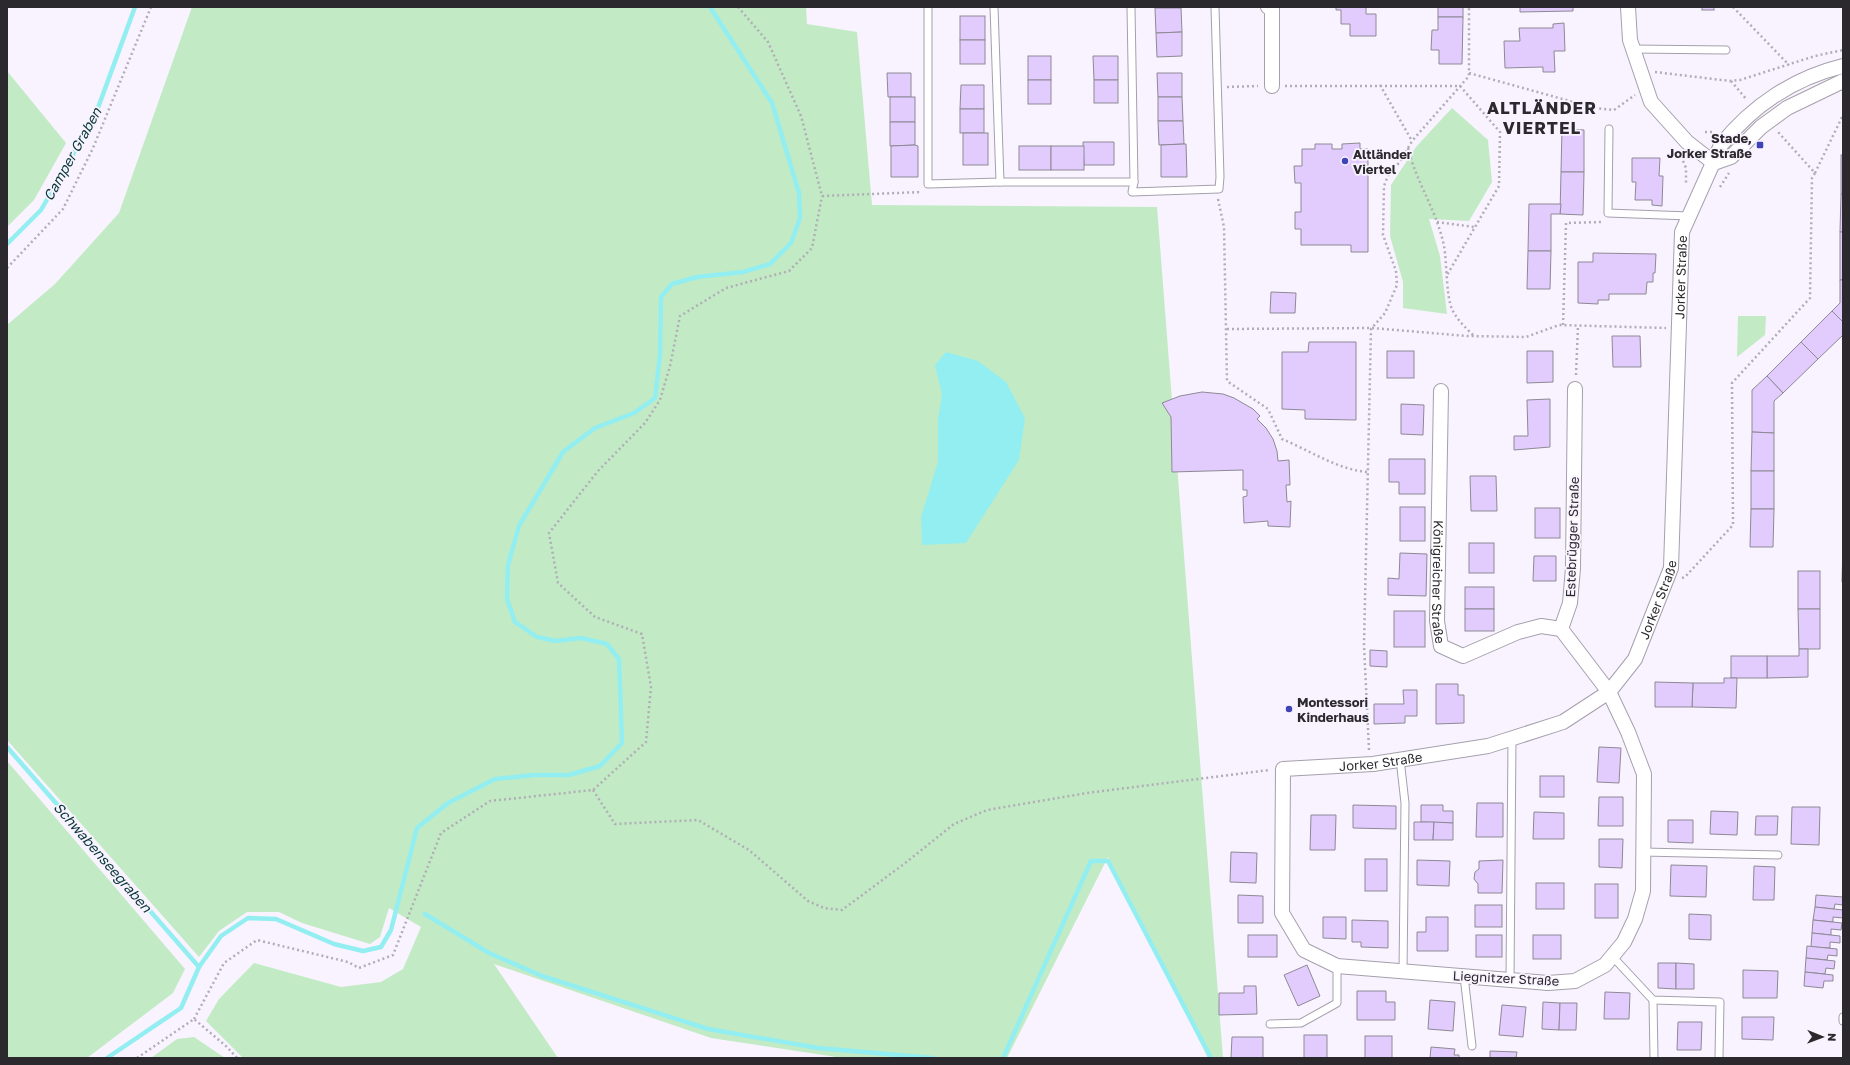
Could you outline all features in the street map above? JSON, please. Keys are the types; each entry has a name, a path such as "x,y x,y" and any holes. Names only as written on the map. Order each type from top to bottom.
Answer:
{"street":[{"path":"1268,7 1272,8 1272,86"},
{"path":"1628,7 1630,40 1652,102 1687,142 1714,163 1731,157 1761,127 1787,108 1843,81"},
{"name":"Jorker Straße","path":"1283,769 1373,764 1488,746 1563,722 1609,692 1635,659 1671,568 1682,232 1721,145 1730,134 1768,100 1808,77 1843,66"},
{"name":"Estebrügger Straße","path":"1561,629 1570,602 1573,568 1575,389"},
{"name":"Königreicher Straße","path":"1441,390 1437,621 1441,646 1463,656 1518,632 1541,626 1561,629"},
{"path":"1561,629 1609,692"},
{"name":"Liegnitzer Straße","path":"1283,769 1282,913 1304,950 1338,966 1548,983 1575,981 1605,965 1624,942 1644,891 1644,774 1628,732 1609,692"}],"lane":[{"path":"928,7 928,184 1000,182 1134,182"},
{"path":"994,7 1000,182"},
{"path":"1131,7 1134,182 1132,192 1219,189 1215,7"},
{"path":"1633,49 1726,50"},
{"path":"1609,129 1608,213 1689,216"},
{"path":"1510,980 1512,738"},
{"path":"1400,759 1405,803 1403,971"},
{"path":"1643,852 1778,855"},
{"path":"1612,956 1653,1000 1654,1058"},
{"path":"1270,1024 1301,1024 1337,1003 1338,966"},
{"path":"1464,976 1472,1046"},
{"path":"1653,1000 1720,1002 1719,1058"}],"path":[{"path":"7,268 63,209 93,148 150,7"},
{"path":"137,1058 194,1019 224,963 257,940 348,962 359,968 393,955 441,833 490,801 593,790 646,742 651,687 642,634 595,617 558,583 549,533 598,471 645,423 660,400 670,366 680,316 726,288 789,271 812,248 822,196 801,116 768,42 738,7"},
{"path":"1373,764 1368,745 1364,645 1372,328 1385,313 1397,285 1396,271 1383,235 1384,186 1389,173 1400,162 1412,141 1469,76 1469,7"},
{"path":"1733,7 1789,65"},
{"path":"1640,70 1730,81 1750,78 1789,65 1843,50"},
{"path":"1469,73 1595,108 1614,110 1646,87"},
{"path":"1730,81 1750,103"},
{"path":"1217,88 1380,85 1460,86 1500,132 1499,186 1447,275"},
{"path":"1380,85 1412,141"},
{"path":"1664,583 1685,577 1733,525 1732,383 1810,298 1812,178 1843,115"},
{"path":"1773,128 1815,173"},
{"path":"1408,148 1412,165 1437,222 1444,246 1452,308 1460,322 1474,336"},
{"path":"1683,161 1686,168 1686,185"},
{"path":"822,196 928,192 928,184"},
{"path":"1219,189 1218,200 1224,227 1227,381 1268,409 1282,439 1339,465 1358,471 1368,472"},
{"path":"1563,325 1566,223 1605,222 1608,213"},
{"path":"1437,222 1474,227"},
{"path":"1226,328 1372,328 1474,336 1526,337 1563,325 1678,329"},
{"path":"1575,389 1578,326"},
{"path":"593,790 615,824 698,820 749,850 808,901 824,908 842,910 904,864 954,824 987,810 1087,793 1283,769"},
{"path":"194,1019 227,1047 236,1058"}],"green space":[{"path":"192,7 806,7 807,24 857,32 872,205 1157,207 1223,1058 1208,1058 1108,857 1007,1058 843,1058 711,1038 494,964 558,1058 243,1058 206,1021 219,999 254,963 341,987 381,982 403,969 421,927 389,908 380,937 370,944 302,923 279,912 247,912 219,931 199,957 7,740 7,325 55,284 119,213"},
{"path":"7,71 66,143 34,200 7,227"},
{"path":"1452,108 1488,140 1492,182 1469,221 1429,219 1440,256 1447,314 1403,308 1403,282 1390,236 1391,185 1416,147"},
{"path":"1738,316 1766,316 1765,335 1737,357"},
{"path":"7,761 185,969 173,993 87,1058 7,1058"},
{"path":"194,1037 225,1058 151,1058 177,1039"}],"water":[{"path":"946,352 978,361 1006,382 1025,418 1019,460 966,543 922,545 921,517 938,462 938,420 942,394 935,365"}],"building":[{"path":"1336,7 1366,7 1366,14 1376,14 1376,36 1350,36 1350,24 1341,24 1341,10 1336,10"},
{"path":"1438,7 1463,7 1463,17 1438,17"},
{"path":"1520,7 1573,7 1573,11 1520,12"},
{"path":"1702,7 1714,7 1714,10 1702,10"},
{"path":"1155,8 1181,8 1182,32 1156,33"},
{"path":"960,16 985,16 985,40 960,40"},
{"path":"1438,17 1463,17 1462,64 1439,64 1439,50 1431,50 1432,30 1438,30"},
{"path":"1564,23 1565,51 1554,51 1555,72 1543,72 1543,67 1505,68 1504,41 1520,41 1519,28 1553,28 1553,24"},
{"path":"1182,32 1182,56 1157,57 1156,33"},
{"path":"960,40 985,40 985,64 960,64"},
{"path":"1028,56 1051,56 1051,80 1028,80"},
{"path":"1093,56 1118,56 1118,80 1094,80"},
{"path":"887,73 911,73 911,97 888,97"},
{"path":"1157,73 1182,73 1182,97 1158,97"},
{"path":"1028,80 1051,80 1051,104 1028,104"},
{"path":"1094,80 1118,80 1118,103 1094,103"},
{"path":"961,85 984,85 984,109 960,109"},
{"path":"890,97 915,97 915,122 890,122"},
{"path":"1158,97 1182,97 1183,121 1158,121"},
{"path":"960,109 984,109 984,133 960,133"},
{"path":"1158,121 1183,121 1184,144 1159,145"},
{"path":"890,122 915,122 915,145 890,146"},
{"path":"1562,129 1584,130 1584,172 1561,172"},
{"path":"963,133 988,133 988,165 963,165"},
{"path":"1083,142 1114,142 1114,165 1084,165"},
{"path":"1360,143 1360,149 1368,149 1368,252 1351,252 1351,245 1301,245 1301,229 1295,229 1295,212 1301,212 1301,183 1295,183 1294,166 1302,166 1302,149 1315,149 1315,144 1332,144 1332,149 1342,149 1342,144"},
{"path":"1186,144 1187,177 1161,177 1161,145"},
{"path":"891,146 918,146 918,177 891,177"},
{"path":"1019,146 1051,146 1051,170 1019,170"},
{"path":"1051,146 1084,146 1084,170 1051,170"},
{"path":"1841,155 1843,155 1843,194 1841,194"},
{"path":"1632,158 1660,158 1659,176 1663,176 1662,206 1652,205 1652,200 1635,200 1636,182 1632,182"},
{"path":"1561,172 1584,172 1583,215 1560,214"},
{"path":"1841,194 1843,194 1843,232 1840,232"},
{"path":"1529,204 1561,204 1560,214 1551,214 1551,251 1528,251"},
{"path":"1840,232 1843,232 1843,280 1840,280"},
{"path":"1528,251 1551,251 1550,289 1527,289"},
{"path":"1593,253 1656,254 1653,282 1647,282 1646,294 1609,294 1609,300 1598,300 1598,304 1578,303 1578,262 1593,262"},
{"path":"1840,280 1843,280 1843,322 1832,311 1840,303"},
{"path":"1271,292 1296,293 1295,313 1270,313"},
{"path":"1832,311 1843,322 1843,335 1818,359 1801,342"},
{"path":"1612,336 1640,336 1641,367 1613,367"},
{"path":"1309,342 1356,342 1356,420 1305,419 1305,410 1282,409 1282,352 1308,352"},
{"path":"1801,342 1818,359 1783,393 1767,376"},
{"path":"1387,351 1414,351 1414,378 1387,378"},
{"path":"1527,351 1553,351 1553,382 1527,383"},
{"path":"1767,376 1783,393 1774,401 1774,433 1752,432 1752,390"},
{"path":"1202,392 1223,394 1234,398 1253,409 1260,416 1257,419 1266,428 1273,439 1277,451 1278,461 1289,460 1290,485 1286,485 1287,502 1291,501 1290,527 1268,526 1268,521 1244,523 1243,497 1247,496 1247,490 1243,490 1243,470 1172,472 1171,417 1162,403 1180,396"},
{"path":"1550,399 1550,447 1514,450 1514,436 1528,436 1527,400"},
{"path":"1401,404 1424,405 1423,435 1401,434"},
{"path":"1752,432 1774,433 1774,471 1751,471"},
{"path":"1389,459 1425,459 1425,494 1399,494 1399,482 1389,482"},
{"path":"1751,471 1774,471 1774,509 1751,509"},
{"path":"1470,476 1496,476 1497,511 1471,511"},
{"path":"1400,507 1425,507 1425,541 1400,541"},
{"path":"1535,508 1560,508 1560,538 1535,538"},
{"path":"1751,509 1774,509 1773,547 1750,547"},
{"path":"1469,543 1494,543 1494,573 1469,573"},
{"path":"1843,546 1843,583 1842,582"},
{"path":"1400,553 1427,554 1426,596 1388,595 1388,578 1399,579"},
{"path":"1534,556 1556,556 1556,581 1533,581"},
{"path":"1798,571 1820,571 1820,609 1798,609"},
{"path":"1465,587 1494,587 1494,609 1465,609"},
{"path":"1465,609 1494,609 1494,631 1465,631"},
{"path":"1798,609 1820,609 1820,649 1799,649"},
{"path":"1394,611 1425,611 1425,647 1394,647"},
{"path":"1799,649 1808,649 1808,677 1767,678 1767,656 1799,656"},
{"path":"1370,650 1387,651 1387,667 1370,666"},
{"path":"1731,656 1767,656 1767,678 1731,678"},
{"path":"1724,678 1737,678 1736,708 1692,707 1693,683 1724,683"},
{"path":"1655,682 1693,683 1692,707 1655,707"},
{"path":"1436,684 1458,684 1458,695 1464,695 1464,723 1436,724"},
{"path":"1403,690 1417,690 1417,716 1405,716 1405,723 1374,724 1374,704 1404,704"},
{"path":"1599,747 1621,748 1619,783 1597,782"},
{"path":"1540,776 1564,776 1564,797 1540,797"},
{"path":"1599,797 1623,797 1623,826 1598,826"},
{"path":"1477,803 1503,803 1503,837 1476,837"},
{"path":"1353,805 1396,806 1396,829 1353,828"},
{"path":"1421,805 1443,805 1443,811 1453,811 1453,823 1421,822"},
{"path":"1792,807 1820,807 1819,845 1791,844"},
{"path":"1711,811 1738,812 1737,835 1710,834"},
{"path":"1534,812 1564,813 1564,839 1533,839"},
{"path":"1311,815 1336,815 1335,850 1310,850"},
{"path":"1756,816 1778,816 1777,835 1755,835"},
{"path":"1668,820 1693,820 1693,843 1668,842"},
{"path":"1414,822 1434,822 1433,840 1414,840"},
{"path":"1434,822 1453,823 1453,840 1433,840"},
{"path":"1599,839 1623,839 1622,868 1599,867"},
{"path":"1231,852 1257,853 1256,883 1230,882"},
{"path":"1365,859 1387,859 1387,891 1365,891"},
{"path":"1417,860 1450,861 1449,886 1417,885"},
{"path":"1503,860 1502,893 1478,893 1478,884 1474,879 1475,872 1479,869 1479,861"},
{"path":"1671,865 1707,866 1706,897 1670,896"},
{"path":"1754,866 1775,867 1774,900 1753,900"},
{"path":"1536,883 1564,883 1564,909 1536,909"},
{"path":"1595,884 1618,884 1618,918 1595,918"},
{"path":"1238,895 1263,896 1263,923 1238,923"},
{"path":"1816,895 1843,897 1843,905 1835,904 1834,909 1815,907"},
{"path":"1475,905 1502,905 1502,927 1475,927"},
{"path":"1815,907 1843,910 1843,918 1833,917 1833,922 1813,920"},
{"path":"1689,914 1711,915 1711,940 1689,939"},
{"path":"1323,917 1346,917 1346,939 1323,938"},
{"path":"1426,917 1448,917 1448,951 1417,951 1417,932 1426,932"},
{"path":"1352,920 1388,921 1388,948 1361,947 1361,942 1352,942"},
{"path":"1813,920 1842,923 1841,930 1831,929 1831,935 1812,933"},
{"path":"1812,933 1840,936 1840,943 1830,942 1830,948 1811,947"},
{"path":"1248,935 1277,935 1277,957 1248,957"},
{"path":"1476,935 1502,935 1502,957 1476,957"},
{"path":"1533,935 1561,935 1561,959 1533,959"},
{"path":"1807,946 1837,949 1837,956 1828,955 1827,960 1806,958"},
{"path":"1806,958 1835,961 1834,969 1826,968 1825,974 1805,972"},
{"path":"1658,963 1676,963 1676,989 1658,988"},
{"path":"1676,963 1694,964 1694,989 1676,989"},
{"path":"1307,965 1320,996 1298,1006 1284,975"},
{"path":"1743,970 1778,971 1777,998 1743,998"},
{"path":"1805,972 1833,975 1833,981 1824,981 1823,988 1804,986"},
{"path":"1244,986 1256,986 1257,1014 1219,1015 1219,993 1244,993"},
{"path":"1357,991 1386,991 1386,1002 1395,1002 1395,1020 1357,1020"},
{"path":"1605,992 1630,993 1629,1019 1604,1019"},
{"path":"1430,1000 1455,1002 1453,1031 1428,1029"},
{"path":"1543,1002 1560,1003 1559,1030 1542,1029"},
{"path":"1560,1003 1577,1003 1576,1030 1559,1030"},
{"path":"1502,1005 1526,1007 1523,1037 1499,1035"},
{"path":"1742,1017 1774,1017 1773,1040 1742,1039"},
{"path":"1678,1022 1702,1022 1701,1050 1677,1050"},
{"path":"1304,1035 1327,1035 1327,1058 1304,1058"},
{"path":"1365,1036 1392,1036 1392,1058 1365,1058"},
{"path":"1232,1037 1263,1037 1263,1058 1231,1058"},
{"path":"1431,1047 1455,1049 1454,1055 1459,1055 1459,1058 1430,1058"},
{"path":"1490,1051 1517,1052 1516,1058 1490,1058"}],"waterway":[{"name":"Camper Graben","path":"7,244 41,210 95,116 135,7"},
{"path":"107,1058 181,1008 199,967 221,936 248,918 276,919 334,944 363,951 381,947 391,930 417,828 448,803 495,779 534,775 569,775 600,766 622,743 619,659 607,644 581,638 556,641 537,637 515,622 507,599 508,565 519,526 563,452 595,428 634,413 655,398 660,355 661,297 672,284 697,277 743,272 770,264 791,243 800,218 799,193 772,103 710,7"},
{"name":"Schwabenseegraben","path":"7,747 199,967"},
{"path":"1003,1058 1091,861 1108,861 1211,1058"},
{"path":"425,914 489,953 542,976 708,1029 818,1048 933,1058"}],"place":[{"name":"Stade, Jorker Straße","path":"1760,145"},
{"name":"Altländer Viertel","path":"1345,161"},
{"name":"Montessori Kinderhaus","path":"1289,709"}],"district":[{"name":"ALTLÄNDER VIERTEL","path":"1542,117"}]}
